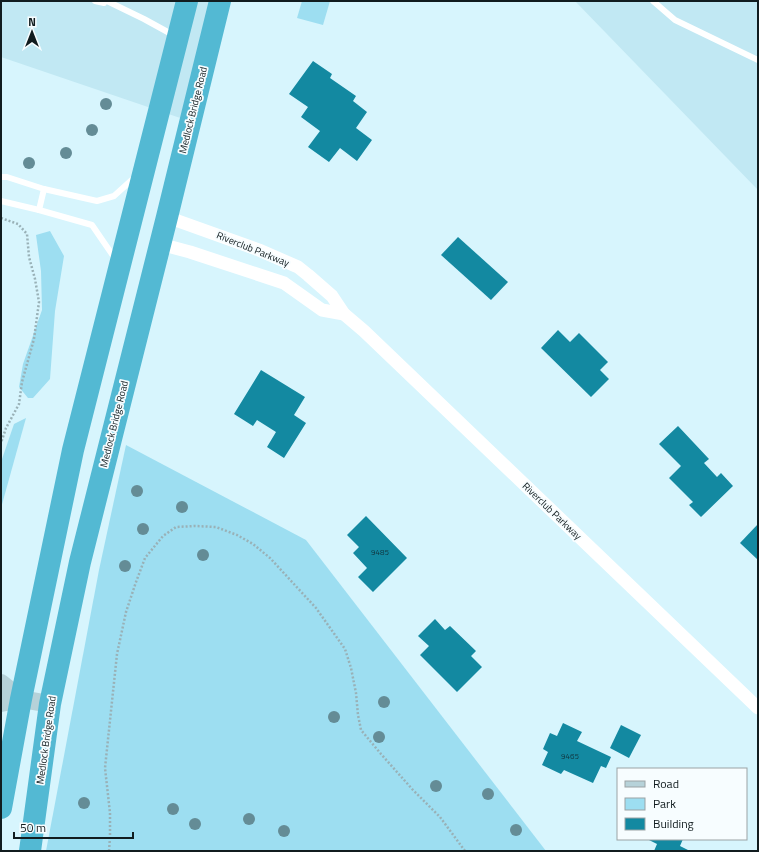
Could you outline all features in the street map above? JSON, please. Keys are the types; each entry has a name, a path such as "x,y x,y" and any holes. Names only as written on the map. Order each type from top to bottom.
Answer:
{"highway":[{"path":"1,808 11,701 186,1"},
{"name":"Medlock Bridge Road","path":"30,851 50,704 80,562 220,1"}],"main road":[{"path":"1,683 11,701 50,704"}],"street":[{"name":"Riverclub Parkway","path":"167,217 259,250 298,267 308,275 332,296 344,314 370,336 758,708"},
{"name":"Riverclub Parkway","path":"160,244 190,252 284,283 322,310 344,314"}],"lane":[{"path":"95,1 105,2 144,19 177,37"},
{"path":"653,1 675,20 758,60"},
{"path":"1,177 44,189 97,201 114,196 145,168"},
{"path":"39,210 44,189"},
{"path":"1,201 92,225 120,266"}],"path":[{"path":"1,218 18,224 27,234 29,257 39,302 34,339 22,382 19,404 6,428 1,443"},
{"path":"109,851 110,813 105,768 117,654 126,612 146,558 163,536 176,527 195,526 216,527 237,535 253,544 270,558 316,608 345,649 351,668 356,693 361,730 413,790 440,817 465,851"}],"shaded area":[{"path":"1,1 218,1 192,122 1,57"},
{"path":"575,1 758,1 758,190"}],"green space":[{"path":"302,1 330,1 323,25 297,18"},
{"path":"50,231 64,256 55,311 50,379 33,398 28,398 19,387 23,364 42,310 41,271 36,235"},
{"path":"26,418 1,508 1,462 14,424"},
{"path":"126,445 306,540 546,851 46,851 99,570"}],"building":[{"path":"313,61 332,74 330,78 356,96 353,101 367,112 356,128 372,140 357,161 340,148 329,162 308,147 320,131 301,117 308,107 289,94"},
{"path":"458,237 508,282 491,300 441,255"},
{"path":"558,330 570,342 579,333 608,362 600,370 609,379 591,397 541,348"},
{"path":"261,370 305,397 294,415 306,423 284,458 267,447 276,432 257,420 253,426 234,414"},
{"path":"678,426 709,459 704,463 717,477 721,473 733,486 701,517 689,505 693,502 669,478 681,466 659,444"},
{"path":"366,516 407,558 373,592 358,577 367,568 353,553 359,547 347,535"},
{"path":"758,524 758,560 740,543"},
{"path":"435,619 445,630 450,626 476,651 471,656 482,667 457,692 420,655 429,646 418,636"},
{"path":"563,723 582,732 577,741 611,757 606,768 601,766 593,783 564,770 561,774 542,765 548,752 543,749 550,733 557,736"},
{"path":"621,725 641,735 629,758 610,748"},
{"path":"649,840 683,840 680,846 690,851 654,851 657,844"}]}
